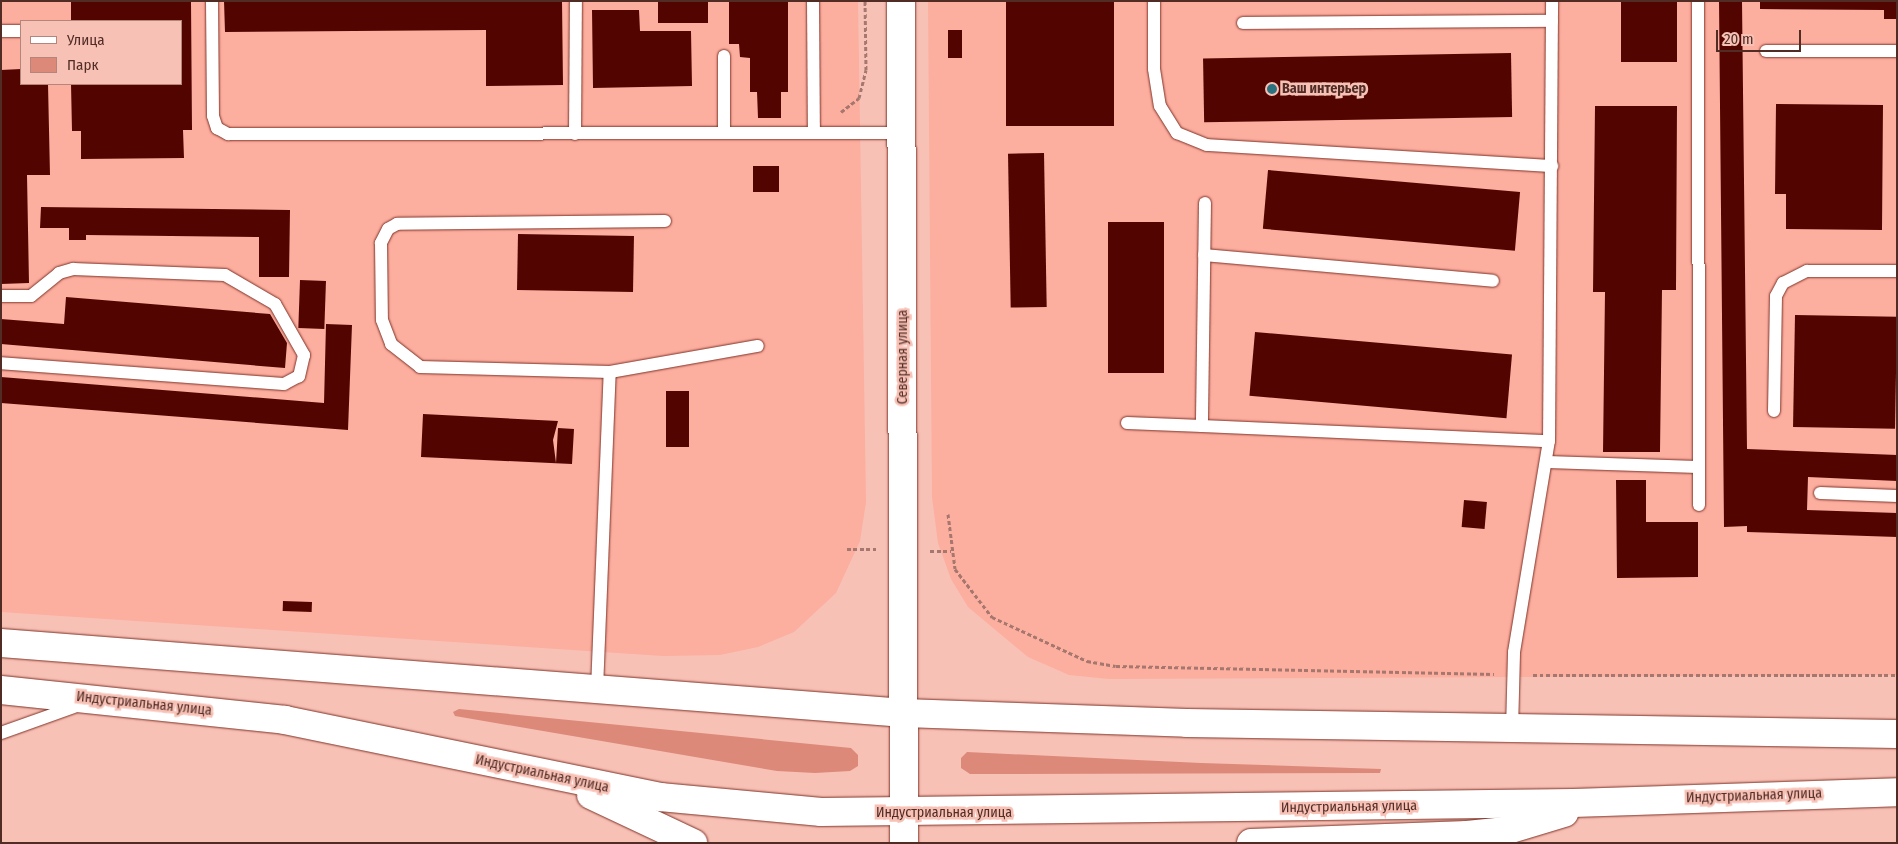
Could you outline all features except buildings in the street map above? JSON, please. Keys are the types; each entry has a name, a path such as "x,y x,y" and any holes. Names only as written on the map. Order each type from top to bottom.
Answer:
{"main road":[{"name":"Северная улица","path":"901,1 904,843"},
{"path":"1,643 904,713 1512,730 1897,734"},
{"name":"Индустриальная улица","path":"1,690 137,702 294,722 548,777 745,807 904,814 1598,802 1897,792"},
{"path":"548,777 693,843"},
{"path":"1251,843 1467,835 1504,831 1598,802"}],"lane":[{"path":"212,1 213,116 217,128 228,134 902,133"},
{"path":"576,1 576,134"},
{"path":"813,1 814,133"},
{"path":"1154,1 1157,87 1160,106 1177,133 1207,145 1552,166"},
{"path":"1512,730 1511,674 1549,441 1552,1"},
{"path":"1698,1 1699,504"},
{"path":"1243,23 1552,21"},
{"path":"1,31 20,31"},
{"path":"1766,51 1897,51"},
{"path":"724,56 724,134"},
{"path":"1202,426 1204,203"},
{"path":"665,221 414,221 388,229 381,243 382,320 391,344 404,359 420,368 610,372 758,346"},
{"path":"1204,255 1493,281"},
{"path":"1,296 30,296 59,273 73,269 224,275 275,304 304,355 298,376 284,384 1,363"},
{"path":"1774,411 1776,296 1783,283 1807,271 1897,271"},
{"path":"597,689 610,372"},
{"path":"1127,423 1549,441"},
{"path":"1546,462 1699,467"},
{"path":"1820,493 1897,496"},
{"path":"1,732 58,710 137,702"}],"path":[{"path":"813,115 840,113 859,98 866,70 865,1"},
{"path":"948,514 955,569 992,617 1087,661 1116,666 1511,674 1897,675"}],"shaded area":[{"path":"1,1 858,1 866,502 860,541 836,593 794,632 758,647 720,655 663,656 1,612"},
{"path":"928,1 1897,1 1897,675 1109,679 1069,675 1028,657 968,607 951,579 938,543 932,497"}],"green space":[{"path":"459,709 851,748 858,755 858,766 850,771 815,773 777,771 455,716 453,712"},
{"path":"967,752 1381,769 1380,773 970,774 961,768 961,758"}],"place":[{"name":"Ваш интерьер","path":"1272,89"}]}
